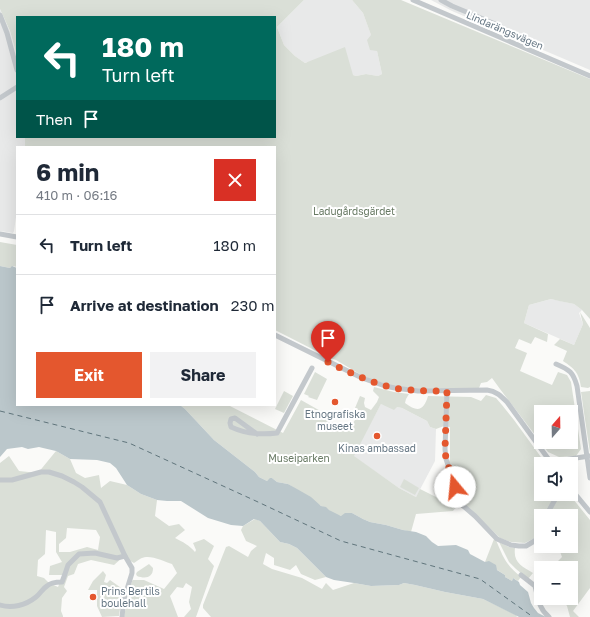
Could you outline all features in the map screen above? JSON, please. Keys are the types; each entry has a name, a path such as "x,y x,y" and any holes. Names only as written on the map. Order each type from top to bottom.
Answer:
{"street":[{"name":"Lindarängsvägen","path":"412,0 590,76"},
{"path":"441,0 500,26"},
{"path":"0,15 7,33 16,66"},
{"path":"0,98 16,88"},
{"path":"0,234 16,237"},
{"path":"276,336 348,372 374,383 407,390 487,390 495,392 499,394 506,402 547,457"},
{"path":"556,364 569,370 575,377 589,456 590,478"},
{"path":"257,434 235,418 231,419 231,427 239,431 257,434 266,435 278,433 312,368"},
{"path":"447,391 446,459 461,504 467,508 497,539 511,545 518,546 526,546 534,541"},
{"path":"578,458 589,456"},
{"path":"0,480 12,480 45,472 58,474 82,487 100,502 132,568 132,573 124,599 122,617"},
{"path":"578,497 590,512"},
{"path":"0,606 16,606 30,601 47,585 62,582 68,565 79,554 95,553 117,558 125,556"},
{"path":"521,574 535,586 540,607 549,617"}],"shaded area":[{"path":"304,0 352,0 363,13 377,51 382,74 378,76 366,74 356,76 307,62 305,63 295,56 284,45 277,27"},
{"path":"431,0 590,0 590,70 452,11"},
{"path":"0,9 10,31 16,52 16,138 25,138 25,146 16,146 16,217 14,231 13,233 0,231"},
{"path":"0,266 10,268 12,266 16,268 16,406 181,406 214,440 255,472 259,477 267,481 272,478 277,482 288,484 311,497 321,506 326,507 341,516 345,513 352,513 370,522 416,532 426,536 438,546 456,545 468,550 470,554 485,562 489,561 496,565 497,570 505,575 505,577 512,581 513,578 519,582 520,585 528,592 534,608 538,613 546,617 519,617 483,599 404,583 399,585 371,586 334,580 326,577 297,548 280,542 260,521 254,519 243,526 231,525 208,518 181,501 157,500 141,494 127,485 116,468 110,463 97,460 70,459 56,451 39,447 28,449 22,447 7,449 0,457"},
{"path":"551,299 574,304 582,310 579,313 583,324 574,345 524,323 529,305"},
{"path":"381,404 402,408 427,421 430,427 436,429 435,461 416,497 399,488 353,456"}],"green space":[{"name":"Ladugårdsgärdet","path":"0,0 304,0 277,27 284,45 305,63 345,47 353,75 356,76 366,74 378,76 382,74 377,51 370,50 367,40 371,35 363,13 352,0 401,0 590,79 590,319 574,304 551,299 529,305 524,323 548,334 547,342 535,337 531,344 519,339 515,348 527,353 520,371 552,385 558,372 567,375 571,382 574,405 534,405 534,434 492,378 487,382 481,383 479,388 414,389 393,386 370,379 336,360 276,331 276,146 25,146 25,138 276,138 276,16 16,16 16,52 10,31 0,9"},
{"path":"0,242 16,245 16,267 13,266 10,268 0,266"},
{"path":"580,312 590,328 590,387 588,388 581,387 576,372 571,366 563,361 567,351 554,345 560,339 574,345 583,324"},
{"path":"315,372 327,379 317,400 304,394"},
{"name":"Museiparken","path":"374,387 409,394 405,403 417,409 425,404 428,396 471,397 481,401 486,395 496,398 541,457 534,457 534,501 575,501 590,520 590,588 578,604 578,561 558,561 562,557 561,553 578,553 578,509 534,509 534,538 525,543 511,542 500,538 466,507 456,507 453,511 416,514 411,532 370,522 352,513 339,516 288,484 277,482 272,478 267,481 259,477 255,472 214,440 181,406 230,406 283,433 301,400 324,413 326,418 340,427 353,423 357,417 355,408 360,396 365,398 365,407 371,410 379,397 373,391","holes":["381,404 394,410 397,407 402,408 427,421 430,427 436,429 444,426 450,427 450,459 445,470 446,495 442,500 420,489 416,497 399,488 354,456"]},
{"path":"284,391 293,396 284,413 275,409"},
{"path":"590,391 590,453 581,392"},
{"path":"578,429 581,449 576,456 559,457 548,452 546,449 578,449"},
{"path":"56,451 70,459 76,473 85,478 99,475 101,488 110,481 127,485 141,494 157,500 155,516 169,526 179,524 185,530 175,538 183,542 195,552 196,550 193,543 204,539 214,546 208,559 214,566 196,617 184,617 191,609 189,602 192,587 186,583 183,588 177,587 170,596 178,617 124,617 133,580 144,580 164,589 177,573 172,564 156,558 143,558 134,563 123,557 114,565 91,560 78,564 74,574 68,576 64,587 67,591 62,598 61,611 63,617 0,617 0,463 9,456 19,471 38,473","holes":["67,528 96,530 100,537 98,550 87,547 70,552 59,552 59,544 66,538","46,530 56,532 56,552 62,562 50,566 49,575 63,575 58,587 49,583 44,578 37,576 38,560 45,554"]},
{"path":"404,479 419,488 415,495 400,487"},
{"path":"255,519 260,521 280,542 297,548 326,577 315,580 301,574 296,565 290,570 274,565 274,558 266,553 263,564 272,569 302,578 322,589 326,583 333,590 354,583 371,586 399,585 404,583 483,599 516,615 517,617 211,617 203,608 203,605 226,547 229,546 248,557 251,551 257,546 246,541 241,530 243,526"},
{"path":"494,539 496,540 508,565 521,577 518,581 513,578 512,581 505,577 505,575 485,562"},
{"path":"499,542 515,548 515,557 519,564 533,573 528,579 509,562"},
{"path":"149,564 153,568 150,576 137,576 137,572"},
{"path":"103,571 106,575 104,582 107,583 110,580 124,590 119,616 102,617 97,606 97,590 88,590 93,581"},
{"path":"566,605 577,605 573,611 579,617 570,617"}],"ferry route":[{"path":"0,411 129,443 341,541 480,579 533,617"}],"place":[{"name":"Etnografiska museet","path":"335,402"},
{"name":"Kinas ambassad","path":"377,436"},
{"name":"Prins Bertils boulehall","path":"93,597"}],"route":[{"path":"328,362 374,383 418,391 447,391 445,449 446,459 455,487"}]}
